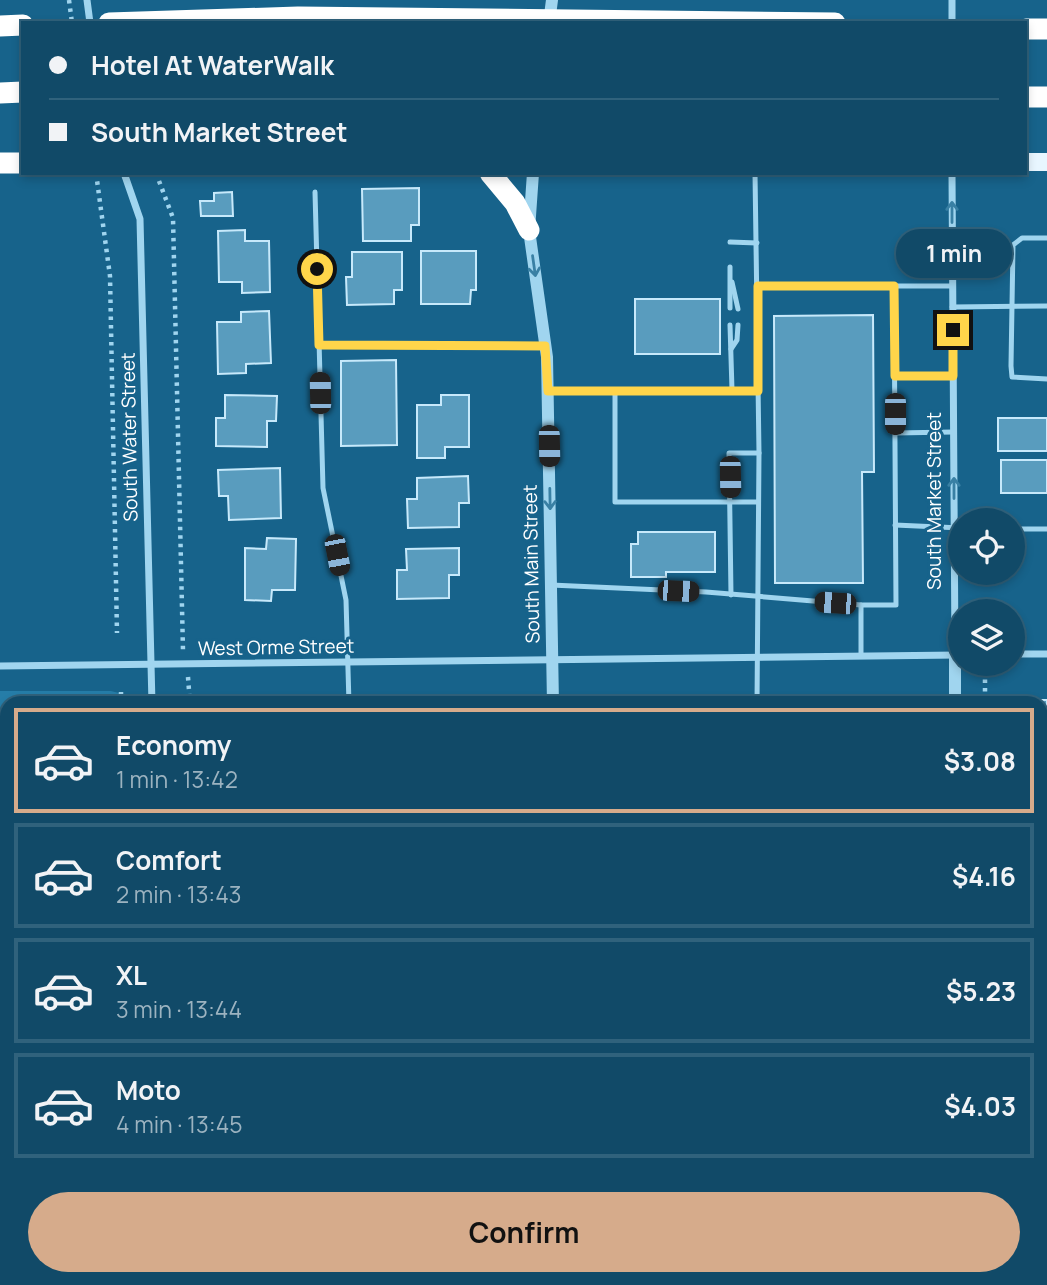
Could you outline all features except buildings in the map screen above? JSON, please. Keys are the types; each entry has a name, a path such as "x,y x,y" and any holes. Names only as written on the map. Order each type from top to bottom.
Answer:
{"highway":[{"path":"172,21 298,17 656,21"},
{"path":"0,26 21,25"},
{"path":"1027,29 1047,29"},
{"path":"0,93 21,92"},
{"path":"1027,97 1047,97"},
{"path":"0,163 21,163"},
{"path":"492,175 515,203 529,230"}],"main road":[{"path":"1027,162 1047,162"}],"street":[{"path":"87,0 90,21"},
{"path":"549,21 552,0"},
{"path":"952,0 952,21"},
{"name":"South Water Street","path":"125,175 140,219 152,696"},
{"name":"South Main Street","path":"533,175 529,230 545,346 548,391 553,696"},
{"name":"South Market Street","path":"952,175 953,432 956,508"},
{"name":"West Orme Street","path":"0,666 948,654"},
{"path":"1025,654 1047,654"},
{"name":"South Market Street","path":"955,696 957,676"}],"lane":[{"path":"755,175 759,453 757,696"},
{"path":"315,192 323,488 346,600 349,696"},
{"path":"1047,238 1023,238 1013,245 1012,306 1012,377 1047,379"},
{"path":"730,242 757,243"},
{"path":"730,267 730,308"},
{"path":"730,278 736,289 738,309"},
{"path":"758,286 952,286"},
{"path":"551,585 896,604 894,286"},
{"path":"952,307 1047,306"},
{"path":"730,325 732,390"},
{"path":"731,349 737,340 738,325"},
{"path":"319,345 545,346"},
{"path":"895,376 953,376"},
{"path":"548,391 758,391"},
{"path":"615,391 615,502 758,502"},
{"path":"895,433 953,432"},
{"path":"731,595 729,453 759,453"},
{"path":"895,525 948,528"},
{"path":"1025,529 1047,529"},
{"path":"860,604 860,655"}],"path":[{"path":"69,0 72,21"},
{"path":"96,175 110,276 117,633"},
{"path":"157,175 173,218 181,633 189,696"},
{"path":"985,676 985,696"}],"shaded area":[{"path":"0,691 111,691 125,696 0,696"}],"route":[{"path":"317,269 319,345 545,346 548,391 758,391 758,286 894,286 895,376 953,376 953,330"}]}
